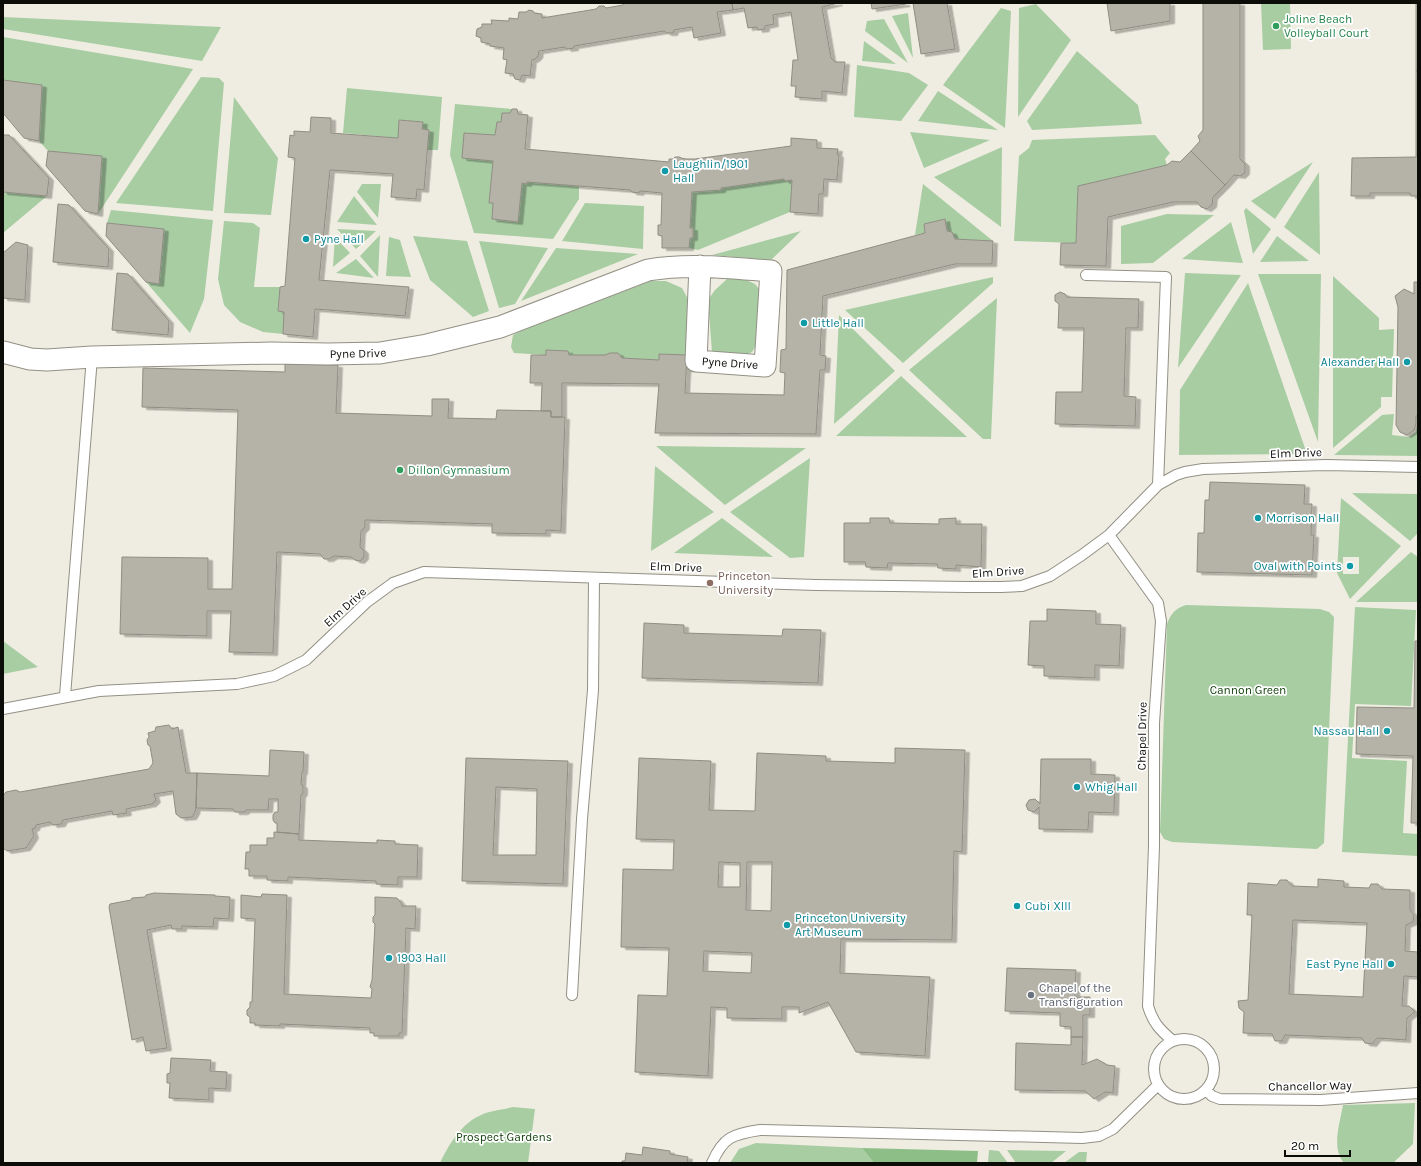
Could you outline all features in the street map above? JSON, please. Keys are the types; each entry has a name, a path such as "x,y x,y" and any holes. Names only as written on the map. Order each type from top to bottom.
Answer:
{"street":[{"name":"Pyne Drive","path":"3,352 46,360 92,357 271,353 380,353 427,345 500,327 648,270 668,266 700,266 771,271 765,366 696,361 700,266"}],"lane":[{"path":"1086,275 1166,277 1158,485"},
{"path":"65,696 92,357"},
{"name":"Elm Drive","path":"3,710 65,696 99,691 237,684 274,676 306,660 367,602 393,583 424,572 594,579 953,587 1022,586 1050,576 1082,555 1109,535 1158,485 1184,472 1203,469 1326,466 1418,467"},
{"name":"Chapel Drive","path":"1109,535 1158,603 1161,621 1154,723 1154,846 1148,1006 1152,1018 1162,1032 1173,1041"},
{"path":"572,995 582,812 593,690 594,579"},
{"path":"1183,1039 1193,1040 1203,1045 1210,1053 1214,1063 1212,1081 1206,1090 1198,1096 1188,1100 1177,1099 1165,1093 1158,1085 1154,1075 1154,1065 1158,1055 1164,1047 1173,1041 1183,1039"},
{"path":"712,1163 717,1152 731,1137 745,1132 760,1130 982,1135 1063,1139 1099,1136 1113,1129 1158,1085"},
{"name":"Chancellor Way","path":"1206,1090 1212,1096 1220,1099 1321,1100 1418,1093"}],"green space":[{"name":"Joline Beach Volleyball Court","path":"1261,3 1290,3 1291,49 1263,50"},
{"path":"1036,4 1071,40 1018,117 1019,8"},
{"path":"1001,8 1011,11 1005,128 943,85"},
{"path":"908,13 913,58 892,16"},
{"path":"3,17 221,27 202,61 3,29"},
{"path":"884,19 908,63 865,31 867,21"},
{"path":"3,37 193,69 98,214 102,156 48,151 39,141 42,85 3,80"},
{"path":"864,41 896,64 862,61"},
{"path":"1077,51 1138,105 1142,124 1032,130 1027,121"},
{"path":"857,65 909,73 928,85 901,121 854,117"},
{"path":"201,77 219,78 224,83 213,211 116,203"},
{"path":"347,88 442,97 438,150 427,150 422,129 423,122 399,120 398,138 343,133"},
{"path":"938,91 998,130 918,121"},
{"path":"234,97 278,158 271,215 224,213"},
{"path":"455,104 512,109 510,113 502,113 501,122 495,131 495,135 464,133 462,158 493,161 489,203 493,203 492,219 518,222 522,183 527,184 527,182 579,186 579,199 553,239 474,233 450,155"},
{"path":"910,132 990,140 924,168"},
{"path":"1155,135 1170,153 1165,159 1167,165 1078,186 1076,243 1014,241 1019,156 1029,148 1032,140"},
{"path":"1002,147 1001,227 934,177"},
{"path":"1313,162 1275,219 1251,201"},
{"path":"1319,172 1320,255 1284,227"},
{"path":"784,179 785,181 792,180 790,212 698,250 689,248 690,238 693,238 693,228 690,228 692,192 720,190 721,188"},
{"path":"362,184 381,184 378,218 357,192"},
{"path":"923,184 993,241 955,239 952,232 947,231 945,219 924,224 925,233 915,235"},
{"path":"3,192 47,196 3,233"},
{"path":"354,196 377,225 337,222"},
{"path":"585,203 644,206 643,249 562,241"},
{"path":"1246,208 1271,229 1253,254 1244,211"},
{"path":"111,210 213,220 204,299 190,333 146,282 159,283 164,229 107,223"},
{"path":"1167,214 1214,215 1153,263 1121,264 1121,226"},
{"path":"224,221 253,223 260,228 254,287 280,287 278,311 284,312 283,334 263,332 240,322 224,305 218,279"},
{"path":"1231,222 1243,263 1182,259"},
{"path":"337,229 376,231 356,249"},
{"path":"801,231 771,260 712,255"},
{"path":"380,235 378,277 360,256"},
{"path":"413,236 467,241 489,311 473,317 430,280"},
{"path":"1277,236 1309,261 1260,262"},
{"path":"335,237 350,253 333,267"},
{"path":"389,237 400,240 411,277 386,276"},
{"path":"479,241 548,248 515,304 499,308"},
{"path":"556,248 638,254 521,301"},
{"path":"356,259 374,278 336,273"},
{"path":"1185,273 1241,275 1178,368"},
{"path":"1258,274 1321,274 1318,442"},
{"path":"1333,276 1379,318 1379,330 1394,329 1392,397 1381,397 1381,407 1333,448"},
{"path":"740,277 755,284 763,294 762,336 752,352 735,360 712,352 708,300 715,290 727,279"},
{"path":"993,277 993,283 903,363 845,310"},
{"path":"651,281 666,281 682,288 688,299 687,355 659,354 659,360 622,358 618,353 610,353 605,355 569,355 568,351 547,350 546,355 514,353 511,347 513,335 520,331"},
{"path":"1248,283 1307,454 1179,455 1180,390"},
{"path":"997,298 991,439 983,439 909,370"},
{"path":"839,315 895,371 834,424"},
{"path":"901,376 967,437 836,436"},
{"path":"1394,414 1392,435 1409,437 1416,432 1418,421 1418,456 1334,455 1382,415"},
{"path":"656,446 806,448 725,505"},
{"path":"810,458 804,557 790,558 730,512"},
{"path":"655,466 714,512 651,551"},
{"path":"1352,493 1418,494 1418,533 1410,541"},
{"path":"1341,498 1401,546 1350,599 1337,573","holes":["1343,557 1359,557 1359,574 1343,574"]},
{"path":"722,518 773,557 674,553"},
{"path":"1411,552 1418,557 1418,602 1356,602"},
{"name":"Cannon Green","path":"1186,605 1320,609 1329,612 1334,617 1324,843 1317,849 1172,842 1164,839 1160,832 1167,624 1174,612"},
{"path":"1355,607 1416,610 1411,706 1355,704 1352,758 1407,761 1403,833 1418,834 1418,856 1342,852"},
{"path":"3,641 38,667 3,674"},
{"path":"1415,1103 1413,1144 1393,1163 1344,1163 1340,1157 1337,1143 1343,1105"},
{"name":"Prospect Gardens","path":"513,1107 535,1109 528,1163 440,1163 455,1137 471,1121 485,1113"},
{"path":"756,1143 862,1148 874,1163 730,1163 739,1149"},
{"path":"862,1148 978,1151 977,1163 874,1163"},
{"path":"989,1150 999,1151 1008,1163 988,1163"},
{"path":"1007,1150 1066,1151 1051,1163 1016,1163"},
{"path":"1079,1152 1087,1152 1086,1163 1064,1163"}],"building":[{"path":"624,3 732,3 733,10 717,12 721,33 694,38 692,27 674,30 673,33 667,33 664,31 574,46 574,48 567,49 565,47 539,51 538,56 532,60 530,76 522,75 520,80 515,79 513,74 505,73 507,60 503,59 504,48 490,46 490,44 481,42 481,38 476,36 477,29 482,27 482,24 492,24 491,20 509,21 509,18 518,19 519,12 526,12 529,10 533,11 534,13 542,14 542,18 596,9 599,6 604,6 606,8 623,5"},
{"path":"732,3 838,3 822,7 831,58 835,62 845,62 842,93 822,91 822,99 795,97 796,86 791,86 793,60 798,60 791,12 773,15 774,24 765,26 765,29 758,30 757,27 748,28 744,8 733,10"},
{"path":"871,3 905,3 906,4 872,9"},
{"path":"913,3 947,3 955,49 921,54"},
{"path":"1107,3 1170,3 1170,21 1111,31"},
{"path":"1203,3 1240,3 1240,159 1245,164 1245,172 1241,176 1234,175 1225,185 1191,151 1200,141 1198,136 1203,130"},
{"path":"1416,3 1418,3 1418,70 1416,71"},
{"path":"1418,70 1418,196 1411,196 1410,193 1370,193 1370,196 1351,196 1352,158 1416,157 1416,71"},
{"path":"3,80 42,85 39,141 24,138 3,113"},
{"name":"Laughlin/1901 Hall","path":"512,109 517,109 518,114 528,115 525,149 669,162 669,159 673,159 675,157 695,159 791,146 791,138 817,140 817,148 838,149 837,180 824,179 823,194 819,194 818,214 790,212 792,180 785,181 784,179 721,188 721,190 692,192 690,228 693,228 693,238 690,238 689,248 662,248 662,236 658,235 658,225 661,225 662,193 640,191 639,193 632,192 630,190 527,182 527,184 522,183 518,222 492,219 493,203 489,203 493,161 462,158 464,133 495,135 497,122 501,122 502,113 510,113"},
{"name":"Pyne Hall","path":"311,117 331,118 331,133 398,138 399,120 423,122 422,129 429,130 424,190 417,189 416,199 391,197 393,174 330,170 319,280 409,287 405,316 315,309 313,337 283,334 284,312 278,311 280,287 285,286 295,158 288,157 290,135 294,136 294,131 310,132"},
{"path":"3,135 9,135 49,178 47,196 3,192"},
{"path":"48,151 102,156 98,214 85,211 46,166"},
{"path":"1191,151 1225,185 1213,197 1212,205 1207,209 1201,207 1197,202 1173,202 1108,217 1106,266 1060,265 1061,243 1076,243 1078,186 1167,165 1172,161 1180,162"},
{"path":"58,204 69,205 109,249 108,267 53,262"},
{"name":"Little Hall","path":"945,219 947,231 952,232 955,239 993,241 992,264 955,264 823,296 820,355 826,356 825,370 820,370 816,434 655,433 659,384 562,383 562,417 551,417 551,411 541,411 542,383 530,383 531,355 546,355 546,350 568,351 569,355 605,355 610,353 618,353 622,358 659,360 659,354 687,355 685,393 784,395 785,373 780,372 781,350 786,349 787,270 925,233 924,224"},
{"path":"107,223 164,229 159,284 146,282 106,236"},
{"path":"16,242 28,245 25,300 3,298 3,253"},
{"path":"117,273 128,274 169,321 168,335 112,330"},
{"name":"Alexander Hall","path":"1414,282 1418,282 1418,416 1416,416 1414,430 1407,435 1400,432 1396,425 1398,307 1395,296 1404,289 1414,294"},
{"path":"1060,292 1065,294 1067,297 1139,299 1138,328 1126,328 1124,396 1136,397 1135,426 1055,424 1056,392 1082,392 1084,328 1058,328 1059,304 1055,301 1055,295"},
{"name":"Dillon Gymnasium","path":"285,364 338,365 336,413 432,416 432,399 449,399 448,418 496,419 497,410 551,411 551,417 565,417 561,531 546,530 546,534 492,533 492,524 365,520 365,527 361,531 360,547 364,551 364,557 360,561 351,557 334,556 329,559 324,559 320,554 277,552 273,653 229,652 231,611 207,611 207,636 120,634 122,557 208,558 208,589 232,589 238,410 142,407 143,368 285,372"},
{"name":"Morrison Hall","path":"1210,482 1305,485 1304,504 1312,504 1311,535 1314,535 1312,575 1197,572 1198,533 1204,533 1205,500 1209,500"},
{"path":"870,518 889,518 890,523 939,524 939,519 956,518 956,524 982,524 981,567 956,565 956,569 938,568 937,564 888,563 887,568 866,567 865,562 844,562 844,523 870,523"},
{"path":"1047,609 1096,611 1096,624 1121,625 1119,666 1095,665 1095,678 1044,676 1044,666 1028,665 1030,621 1047,621"},
{"path":"644,623 684,625 684,633 782,636 783,629 821,630 818,683 642,678"},
{"name":"Nassau Hall","path":"1415,641 1418,641 1418,823 1411,823 1413,756 1356,754 1357,707 1414,708"},
{"path":"169,725 172,729 178,727 186,773 197,773 196,808 192,817 181,818 176,814 173,791 154,794 156,800 152,804 126,809 127,813 113,815 112,811 63,820 61,824 53,825 50,822 36,825 35,828 32,829 34,836 26,848 7,851 3,848 3,796 6,792 16,790 20,792 149,769 153,763 150,746 148,745 147,740 149,737 148,733 155,731 156,727"},
{"name":"Princeton University Art Museum","path":"895,748 965,750 962,852 954,851 952,940 841,939 840,973 930,977 925,1056 856,1052 828,1002 799,1013 799,1007 782,1007 782,1019 727,1018 727,1008 711,1007 708,1076 635,1072 638,995 667,996 669,948 621,947 623,869 673,870 674,840 636,839 639,758 711,761 709,810 755,811 757,753 826,756 826,761 895,763","holes":["719,862 740,863 740,887 718,887","747,862 772,862 771,911 746,910","704,951 752,953 751,973 703,971"]},
{"path":"270,750 304,752 301,784 303,786 303,793 301,795 299,834 277,832 277,823 273,820 273,815 275,812 278,812 278,799 269,799 268,810 246,810 244,812 235,812 233,809 196,808 197,773 269,776"},
{"path":"466,758 568,761 563,884 462,881","holes":["496,787 537,789 536,855 493,855"]},
{"name":"Whig Hall","path":"1041,759 1091,759 1091,774 1115,775 1114,813 1089,812 1088,830 1039,829 1039,807 1034,812 1028,810 1026,805 1029,800 1035,799 1040,804"},
{"path":"274,832 299,834 299,840 377,843 377,840 395,841 395,844 418,845 417,877 398,877 398,885 376,884 376,881 288,877 288,881 267,880 267,876 249,876 249,869 245,869 246,852 250,852 250,845 267,845 267,838 274,838"},
{"name":"East Pyne Hall","path":"1318,879 1344,881 1344,887 1369,888 1371,884 1378,884 1382,889 1410,890 1410,910 1414,915 1413,922 1406,925 1405,951 1418,952 1418,977 1404,976 1402,1006 1409,1006 1415,1012 1407,1018 1406,1040 1377,1038 1372,1044 1365,1043 1362,1038 1285,1035 1282,1041 1275,1041 1272,1034 1243,1033 1244,1012 1239,1008 1238,1001 1248,1000 1252,915 1247,915 1248,883 1277,885 1280,880 1287,880 1292,886 1318,887","holes":["1293,920 1367,923 1363,997 1289,994"]},
{"path":"154,893 215,895 230,897 229,919 214,918 213,927 182,926 182,929 172,929 171,925 147,930 167,1048 146,1051 143,1037 132,1040 109,907 110,904 131,900 132,898 145,897 146,895"},
{"name":"1903 Hall","path":"262,894 287,895 284,994 371,998 372,989 370,987 372,980 375,924 373,922 373,917 375,915 375,897 397,898 402,906 416,906 415,929 406,928 402,1033 399,1033 399,1036 374,1036 374,1033 370,1033 370,1028 280,1024 280,1026 255,1025 255,1023 250,1023 250,1017 247,1015 247,1010 250,1007 250,1002 252,1002 255,919 241,918 241,895 261,897"},
{"path":"1007,968 1076,970 1075,997 1090,997 1090,1015 1083,1015 1083,1037 1071,1037 1071,1027 1060,1026 1060,1013 1005,1011"},
{"path":"1071,1037 1083,1037 1082,1065 1097,1059 1107,1065 1115,1066 1113,1093 1105,1092 1094,1099 1085,1091 1015,1090 1016,1043 1071,1045"},
{"path":"171,1058 211,1060 210,1071 227,1072 226,1089 209,1088 209,1100 169,1098 170,1083 167,1083 167,1074 170,1073"},
{"path":"643,1147 670,1151 670,1154 688,1157 687,1163 622,1163 622,1161 625,1161 626,1153 642,1155"}],"place":[{"name":"Joline Beach Volleyball Court","path":"1276,26"},
{"name":"Laughlin/1901 Hall","path":"665,171"},
{"name":"Pyne Hall","path":"306,239"},
{"name":"Little Hall","path":"804,323"},
{"name":"Alexander Hall","path":"1407,362"},
{"name":"Dillon Gymnasium","path":"400,470"},
{"name":"Morrison Hall","path":"1258,518"},
{"name":"Oval with Points","path":"1350,566"},
{"name":"Princeton University","path":"710,583"},
{"name":"Nassau Hall","path":"1387,731"},
{"name":"Whig Hall","path":"1077,787"},
{"name":"Cubi XIII","path":"1017,906"},
{"name":"Princeton University Art Museum","path":"787,925"},
{"name":"1903 Hall","path":"389,958"},
{"name":"East Pyne Hall","path":"1391,964"},
{"name":"Chapel of the Transfiguration","path":"1031,995"}]}
